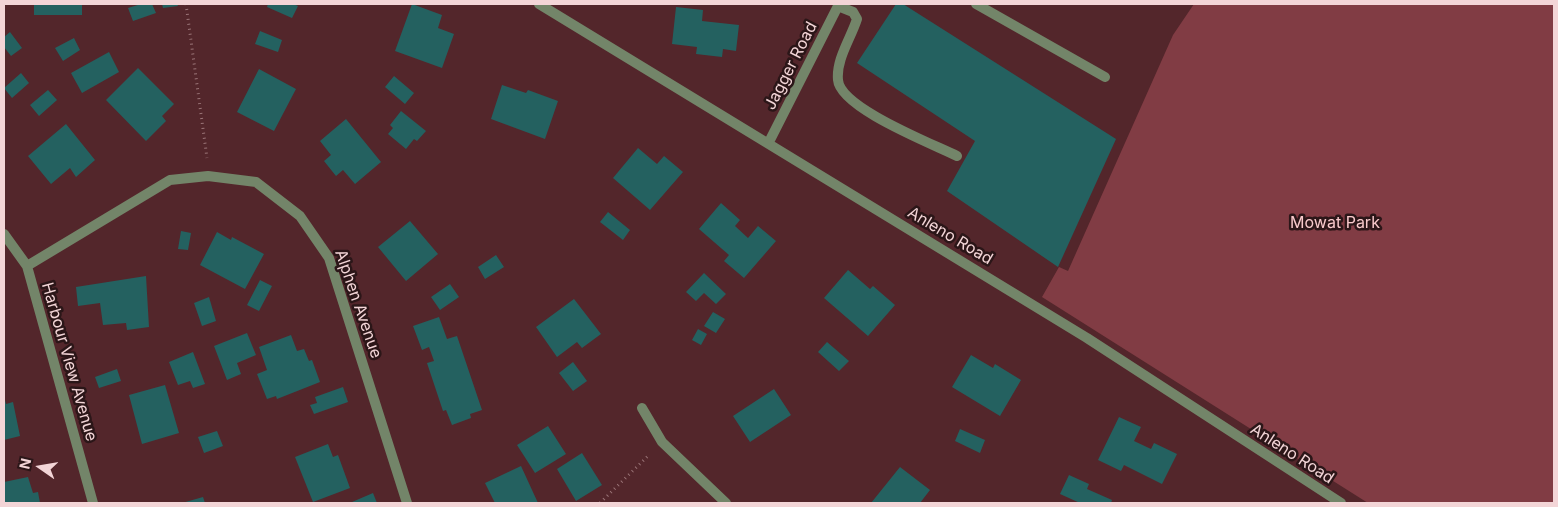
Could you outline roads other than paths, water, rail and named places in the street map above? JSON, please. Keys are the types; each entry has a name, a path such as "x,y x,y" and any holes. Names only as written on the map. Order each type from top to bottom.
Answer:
{"street":[{"name":"Anleno Road","path":"539,4 1087,338 1340,503"},
{"path":"976,4 1105,77"},
{"name":"Jagger Road","path":"768,142 839,5"},
{"path":"839,5 853,12 857,18 840,67 838,81 845,95 867,112 957,156"},
{"name":"Alphen Avenue","path":"27,266 170,180 208,176 256,182 300,216 329,258 407,503"},
{"name":"Harbour View Avenue","path":"4,234 27,266 93,503"},
{"path":"642,408 662,442 726,503"}],"park label":[{"name":"Mowat Park","path":"1335,223"}]}
